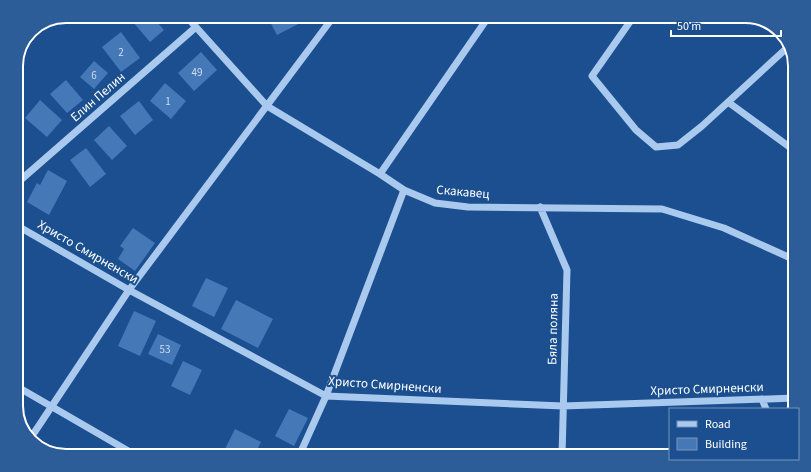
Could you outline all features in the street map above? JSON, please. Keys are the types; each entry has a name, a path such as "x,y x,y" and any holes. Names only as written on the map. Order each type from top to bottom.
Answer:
{"street":[{"name":"Скакавец","path":"192,23 267,106 404,190 435,203 468,207 662,209 724,228 788,257"},
{"path":"33,434 129,290 329,23"},
{"path":"380,174 484,23"},
{"path":"629,23 592,76 636,130 656,147 678,144 702,126 785,50"},
{"name":"Елин Пелин","path":"23,178 196,27"},
{"path":"728,102 788,146"},
{"path":"302,449 326,396 404,190"},
{"name":"Бяла поляна","path":"540,207 567,270 562,449"},
{"name":"Христо Смирненски","path":"23,229 129,290 326,396 563,406 788,398"},
{"path":"23,390 125,449"},
{"path":"762,399 766,408"}],"building":[{"path":"134,23 158,23 164,30 150,42"},
{"path":"271,23 300,23 277,35"},
{"path":"121,32 140,58 121,72 102,47"},
{"path":"201,52 217,70 194,91 178,73"},
{"path":"94,61 108,73 94,89 80,77"},
{"path":"66,80 83,100 67,113 50,94"},
{"path":"165,83 186,101 171,119 150,101"},
{"path":"40,100 62,120 47,137 25,118"},
{"path":"139,101 153,120 135,135 120,116"},
{"path":"109,126 127,146 112,160 94,140"},
{"path":"86,148 106,174 90,187 70,160"},
{"path":"48,170 67,181 49,215 27,202 37,183 40,185"},
{"path":"133,228 155,243 135,271 118,259 124,249 120,246"},
{"path":"206,278 228,288 214,317 192,306"},
{"path":"236,300 273,319 258,348 221,329"},
{"path":"134,311 156,321 140,356 118,346"},
{"path":"158,334 181,345 172,365 148,354"},
{"path":"183,361 202,370 190,395 171,386"},
{"path":"289,409 308,418 294,446 275,436"},
{"path":"235,429 261,442 258,449 225,449"}]}
